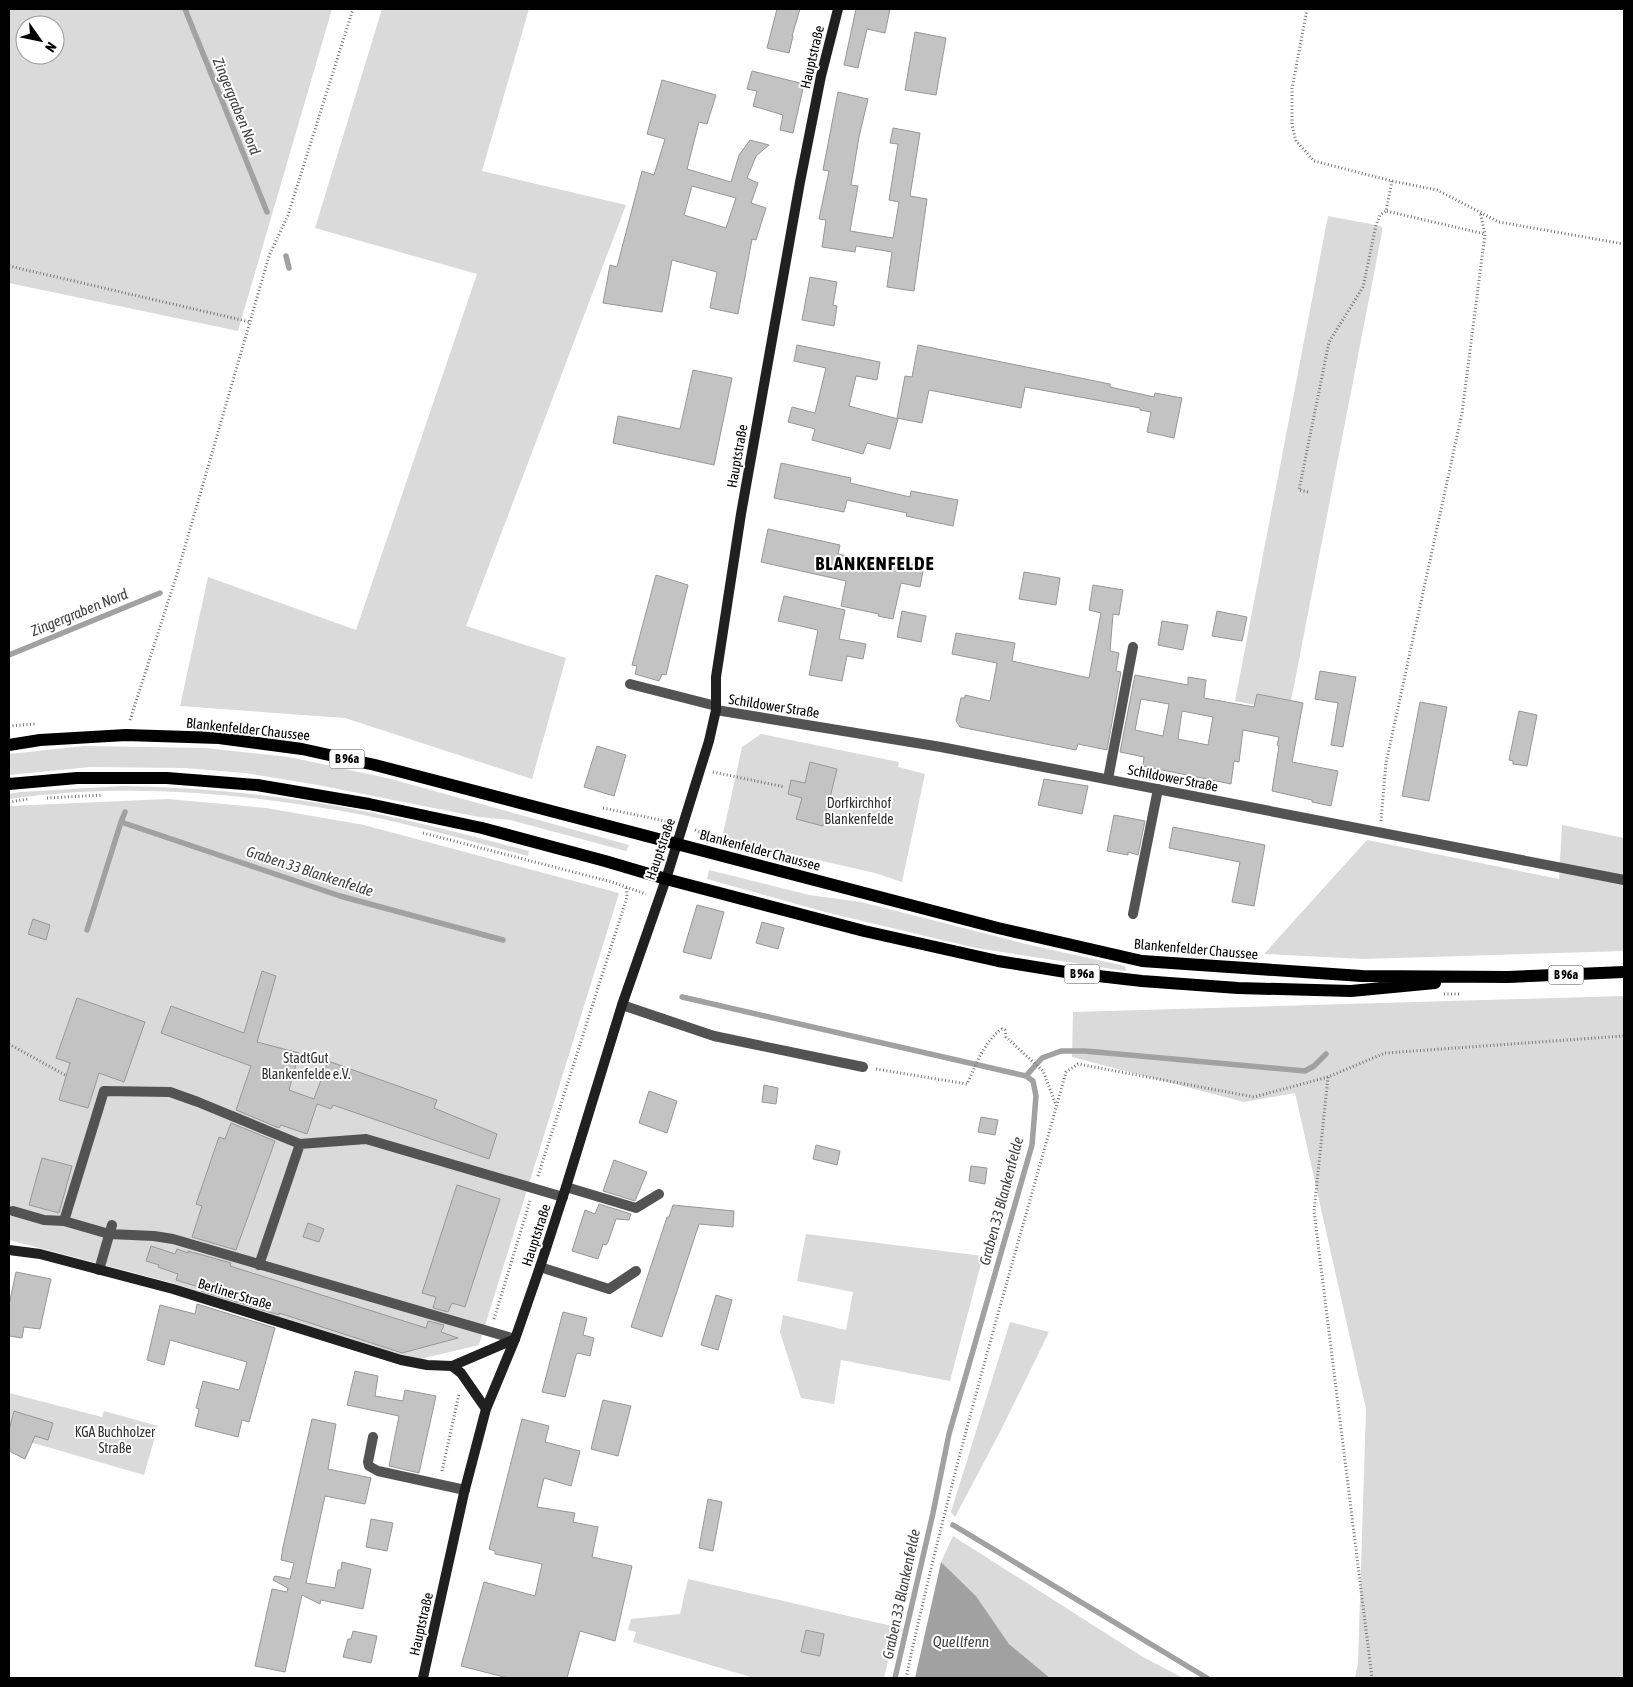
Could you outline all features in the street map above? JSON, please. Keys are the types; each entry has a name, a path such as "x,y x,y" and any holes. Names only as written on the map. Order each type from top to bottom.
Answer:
{"main road":[{"name":"Blankenfelder Chaussee","path":"9,745 40,740 126,735 220,738 302,749 375,764 998,928 1087,950 1142,961 1328,974 1508,977"},
{"name":"Blankenfelder Chaussee","path":"9,784 77,778 167,778 215,781 296,791 482,828 666,879 864,930 998,961 1072,973 1238,988 1351,991 1508,977 1624,972"}],"street":[{"name":"Hauptstraße","path":"424,1678 465,1490 486,1409 515,1339 540,1267 622,1005 666,879 709,741 716,708 716,677 741,514 800,182 838,9"},
{"path":"1108,779 1133,647"},
{"name":"Schildower Straße","path":"630,684 716,708 942,747 1624,880"},
{"path":"1133,914 1158,789"},
{"path":"622,1005 714,1036 863,1067"},
{"path":"64,1222 104,1091 170,1092 300,1144 366,1139 534,1188 565,1192 636,1208 659,1194"},
{"path":"259,1265 300,1144"},
{"path":"13,1212 44,1220 173,1239 515,1339"},
{"path":"100,1270 110,1230"},
{"name":"Berliner Straße","path":"9,1250 40,1254 173,1289 401,1360 427,1365 452,1366 515,1339"},
{"path":"540,1267 609,1289 636,1271"},
{"path":"452,1366 461,1373 486,1409"},
{"path":"373,1437 368,1462 372,1469 378,1472 465,1490"}],"path":[{"path":"126,735 177,574 269,256 288,215 352,9"},
{"path":"1308,9 1292,89 1292,125 1296,141 1314,161 1392,181 1437,190 1499,222 1624,244"},
{"path":"1308,492 1299,490 1329,342 1363,287 1376,225 1380,215 1386,211 1392,181"},
{"path":"1386,211 1485,234"},
{"path":"1380,832 1386,762 1462,413 1485,234 1480,212"},
{"path":"9,266 250,322"},
{"path":"121,719 139,719"},
{"path":"9,726 37,724"},
{"path":"700,770 785,787"},
{"path":"42,798 111,794"},
{"path":"9,802 34,798"},
{"path":"601,808 653,818 701,832 710,837"},
{"path":"418,832 626,886 658,898"},
{"path":"490,1332 534,1188 628,897 626,886"},
{"path":"863,1067 967,1084 979,1058 994,1034 1002,1029 1005,1030 1006,1037 1043,1071 1056,1105"},
{"path":"906,1678 923,1598 961,1454 1066,1072 1078,1064 1254,1097 1328,1077 1385,1053 1624,1036"},
{"path":"9,1044 65,1076"},
{"path":"1328,1077 1314,1211 1372,1678"},
{"path":"440,1485 460,1386 466,1380"}],"green space":[{"path":"9,9 332,9 238,331 9,283"},
{"path":"382,9 529,9 482,171 626,205 466,626 566,658 532,779 345,718 180,706 208,577 356,630 477,274 315,228"},
{"path":"1328,216 1376,225 1382,227 1382,232 1291,701 1257,694 1255,705 1235,701"},
{"name":"Dorfkirchhof Blankenfelde","path":"761,734 899,762 898,767 925,774 902,882 875,873 722,838 742,747"},
{"path":"84,746 206,748 289,757 391,779 629,845 626,851 510,820 479,817 318,785 245,773 185,768 90,767 9,775 9,754"},
{"path":"124,786 215,791 306,801 390,817 529,851 528,856 363,815 319,807 231,796 186,792 97,791 9,799 9,794 20,792"},
{"name":"StadtGut Blankenfelde e.V.","path":"168,799 266,808 364,825 619,893 479,1345 420,1359 393,1353 169,1282 9,1240 9,806"},
{"path":"1562,825 1624,838 1624,951 1364,959 1264,954 1367,840 1559,879"},
{"path":"709,870 809,895 861,902 1034,946 1125,966 1126,971 976,948 829,913 707,879"},
{"path":"1624,996 1624,1678 1355,1678 1358,1663 1366,1409 1295,1093 1244,1102 1072,1057 1073,1012"},
{"path":"806,1234 983,1256 950,1381 841,1360 834,1404 801,1398 780,1332 783,1315 846,1330 853,1292 797,1281"},
{"path":"1010,1322 1049,1332 1002,1428 955,1517 951,1512"},
{"name":"KGA Buchholzer Straße","path":"9,1393 102,1417 104,1411 158,1426 144,1475 9,1436"},
{"path":"953,1536 1143,1657 1183,1678 1050,1678 1009,1644 976,1596 941,1562"},
{"path":"688,1579 896,1627 884,1678 754,1678 633,1642 636,1632 628,1630 631,1619 680,1614"}],"water":[{"name":"Quellfenn","path":"941,1562 976,1596 1009,1644 1050,1678 915,1678"}],"building":[{"path":"777,9 800,9 789,53 767,48"},
{"path":"856,9 890,9 885,33 867,29 858,68 844,65"},
{"path":"915,32 946,38 936,95 905,90"},
{"path":"752,71 804,84 793,133 780,130 783,115 753,106 757,91 747,89"},
{"path":"662,80 716,95 707,124 699,122 687,169 731,182 739,155 750,140 769,145 756,156 747,178 758,183 751,203 766,208 756,240 752,239 738,314 710,308 717,272 672,260 662,312 603,303 610,265 617,267 642,171 654,175 665,139 647,134","holes":["692,186 736,198 726,228 684,215"]},
{"path":"838,92 868,99 851,185 858,186 850,231 893,238 899,202 889,200 898,144 890,143 893,128 920,133 910,196 927,199 914,291 887,287 892,252 856,246 855,252 822,247 826,220 819,219 829,171 823,170"},
{"path":"810,277 837,282 833,305 837,306 834,326 802,320"},
{"path":"797,345 880,362 877,380 856,376 849,406 898,419 890,449 867,443 863,454 812,440 815,429 788,422 792,407 815,413 826,368 794,361"},
{"path":"918,345 1110,384 1110,387 1154,397 1155,393 1182,398 1174,438 1147,432 1151,412 1140,410 1140,408 1025,387 1021,408 929,390 922,423 897,418 905,376 912,377"},
{"path":"693,370 732,378 714,465 613,443 618,416 680,429"},
{"path":"781,463 851,478 850,483 910,497 911,491 958,500 953,526 906,516 907,513 847,500 844,512 774,498"},
{"path":"768,529 840,545 838,554 872,561 873,556 917,565 916,569 923,571 920,587 901,583 893,619 841,606 846,581 761,562"},
{"path":"1024,572 1060,578 1056,605 1019,599"},
{"path":"656,575 688,585 666,675 662,674 659,681 635,674 637,666 632,665"},
{"path":"1093,585 1123,590 1119,615 1113,614 1110,651 1119,653 1116,671 1121,672 1107,750 1078,744 1076,750 960,727 956,721 961,698 965,698 965,695 990,701 997,663 952,654 956,633 1015,643 1012,661 1089,678 1101,613 1089,610"},
{"path":"784,596 845,610 839,639 866,644 863,659 847,656 842,681 809,675 818,630 778,621"},
{"path":"902,611 926,616 921,642 897,637"},
{"path":"1217,611 1247,617 1242,641 1212,636"},
{"path":"1162,621 1188,625 1183,650 1158,645"},
{"path":"1320,671 1356,677 1343,747 1331,745 1338,703 1315,699"},
{"path":"1135,675 1188,685 1188,677 1206,680 1204,698 1254,707 1257,694 1303,703 1292,762 1338,771 1331,806 1272,791 1279,737 1243,730 1239,762 1234,761 1231,784 1143,766 1144,757 1120,752","holes":["1141,699 1169,704 1163,736 1135,730","1182,711 1213,717 1208,745 1178,739"]},
{"path":"1420,702 1447,707 1429,801 1402,796"},
{"path":"1519,711 1537,715 1527,766 1513,764 1513,761 1509,760"},
{"path":"597,746 626,755 614,796 584,787"},
{"path":"810,762 837,769 823,826 796,819 802,798 788,794 791,780 805,783"},
{"path":"1044,779 1088,786 1082,814 1038,805"},
{"path":"1114,815 1145,821 1138,855 1128,852 1128,855 1107,851"},
{"path":"1173,827 1265,845 1254,906 1232,902 1240,862 1169,848"},
{"path":"697,905 724,912 711,959 683,952"},
{"path":"33,919 50,925 46,940 28,934"},
{"path":"762,922 784,928 778,949 756,943"},
{"path":"262,971 276,976 257,1042 299,1053 289,1090 314,1099 328,1061 437,1100 434,1108 497,1134 489,1159 333,1105 331,1109 317,1104 307,1134 281,1125 279,1128 236,1110 251,1066 161,1033 171,1006 244,1033"},
{"path":"77,998 145,1022 124,1082 99,1073 88,1108 59,1100 70,1063 56,1058"},
{"path":"764,1085 778,1088 776,1104 762,1102"},
{"path":"649,1091 677,1101 667,1133 639,1123"},
{"path":"981,1117 998,1120 995,1135 978,1132"},
{"path":"231,1123 275,1141 236,1250 192,1237 202,1206 196,1204 219,1137 225,1139"},
{"path":"816,1145 840,1151 837,1165 813,1159"},
{"path":"42,1158 72,1166 59,1213 29,1205"},
{"path":"614,1160 647,1172 635,1201 603,1191"},
{"path":"971,1166 987,1168 985,1184 969,1181"},
{"path":"457,1185 500,1199 465,1307 452,1303 448,1312 433,1308 436,1297 422,1293"},
{"path":"599,1204 631,1214 629,1220 616,1219 608,1242 606,1245 603,1244 598,1259 572,1251 585,1210 595,1214"},
{"path":"673,1205 734,1211 733,1227 699,1224 662,1337 631,1327 667,1217 669,1217"},
{"path":"308,1223 324,1229 319,1242 303,1237"},
{"path":"151,1246 175,1254 177,1249 231,1263 230,1266 426,1328 428,1321 444,1325 441,1332 458,1338 402,1353 279,1313 279,1315 201,1291 202,1288 176,1280 178,1274 146,1261"},
{"path":"16,1272 51,1279 40,1329 24,1327 22,1338 9,1336 9,1305"},
{"path":"716,1295 732,1300 718,1350 701,1345"},
{"path":"197,1304 275,1328 249,1422 242,1420 238,1437 195,1426 199,1409 196,1408 203,1381 239,1390 247,1362 170,1340 164,1365 147,1360 160,1305 195,1314"},
{"path":"563,1312 587,1318 583,1335 594,1338 590,1356 578,1353 576,1355 565,1397 542,1392"},
{"path":"355,1371 378,1376 375,1396 403,1401 405,1390 436,1396 419,1473 389,1466 399,1416 347,1405"},
{"path":"603,1400 631,1406 618,1456 591,1449"},
{"path":"14,1411 53,1423 48,1440 35,1436 25,1459 9,1451 9,1430"},
{"path":"312,1419 336,1424 328,1469 371,1478 365,1504 325,1496 306,1583 335,1588 338,1570 341,1570 342,1562 371,1569 363,1609 321,1600 320,1604 302,1595 285,1672 255,1666 272,1589 287,1592 288,1588 273,1580 275,1576 290,1579 294,1563 281,1560"},
{"path":"522,1419 549,1426 545,1442 580,1451 571,1486 544,1478 537,1507 575,1513 573,1522 598,1527 592,1557 632,1566 615,1641 580,1631 567,1678 508,1678 461,1666 484,1582 535,1596 542,1564 495,1554 495,1551 489,1549"},
{"path":"708,1499 722,1502 713,1551 699,1548"},
{"path":"371,1519 393,1523 387,1551 366,1547"},
{"path":"806,1630 824,1634 820,1656 801,1652"},
{"path":"353,1631 377,1636 371,1663 343,1657 348,1639 351,1639"}],"waterway":[{"name":"Zingergraben Nord","path":"185,9 267,212"},
{"name":"Zingergraben Nord","path":"286,256 289,268"},
{"name":"Zingergraben Nord","path":"9,655 160,593"},
{"name":"Graben 33 Blankenfelde","path":"125,812 121,822 340,896 503,940"},
{"path":"87,930 121,822"},
{"name":"Graben 33 Blankenfelde","path":"682,997 1026,1076 1033,1081 1036,1096 1032,1145 949,1434 895,1678"},
{"path":"1026,1076 1042,1058 1061,1051 1085,1051 1305,1071 1314,1066 1326,1054"},
{"path":"953,1525 1207,1678"}],"district":[{"name":"BLANKENFELDE","path":"875,563"}]}
